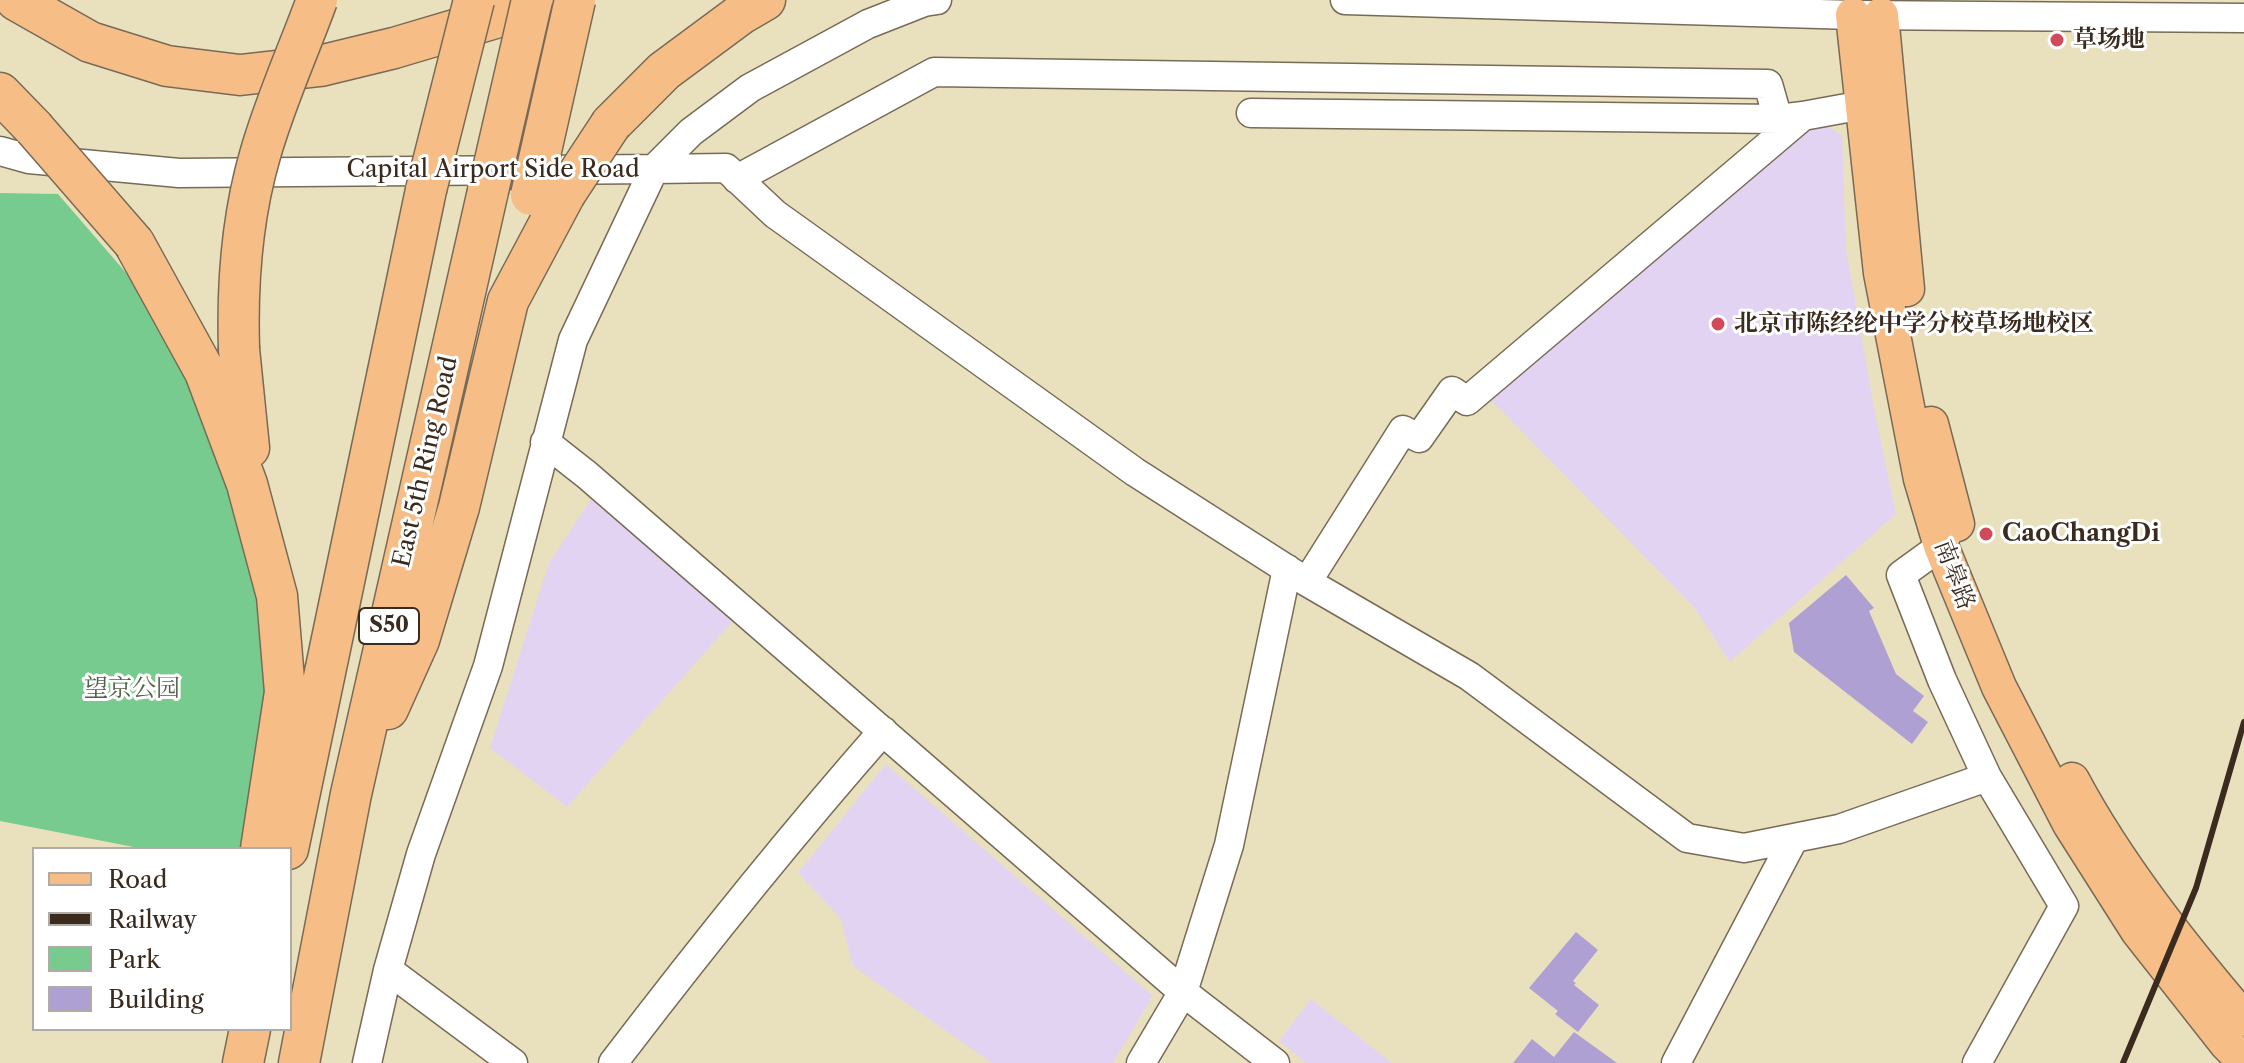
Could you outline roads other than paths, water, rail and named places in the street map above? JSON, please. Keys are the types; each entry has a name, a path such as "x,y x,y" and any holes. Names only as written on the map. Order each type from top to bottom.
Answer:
{"highway":[{"path":"16,0 90,42 167,66 240,75 320,66 379,52 556,0"},
{"path":"256,517 237,299 259,158 317,0"},
{"name":"S50","path":"288,847 426,190 474,0"},
{"name":"East 5th Ring Road","path":"299,1063 351,794 532,0"},
{"path":"351,794 419,640 459,507 508,301 548,195 575,0"},
{"path":"548,195 611,124 664,71 765,0"},
{"path":"0,93 134,243 205,372 247,484 277,596 285,692 261,847"},
{"path":"242,1063 244,1031"},
{"path":"242,1063 250,1031"}],"main road":[{"name":"南皋路","path":"1867,15 1863,105 1881,273 1921,479 1948,532"},
{"name":"南皋路","path":"1867,15 1905,280 1948,532 1999,687 2070,824 2138,931 2227,1044 2244,1061"},
{"name":"南皋路","path":"1948,532 1960,534 2009,655 2083,801 2151,903 2244,1019"}],"street":[{"name":"Capital Airport Side Road","path":"0,151 29,159 179,173 654,169 691,132 750,88 868,24 937,0"},
{"path":"1345,0 1867,15 2244,18"},
{"path":"737,179 934,72 1768,84 1791,117"},
{"path":"1251,113 1791,117 1863,105"},
{"path":"1141,1063 1183,992 1229,845 1297,576 1403,430 1419,438 1452,391 1467,401 1791,117"},
{"path":"367,1063 388,970 421,854 488,666 573,340 654,169 726,168 775,214 1135,472 1297,576 1469,676 1687,838 1744,848 1839,829 1987,777"},
{"path":"545,442 587,475 1183,992 1275,1063"},
{"path":"1948,532 1901,575 1942,680 1987,777 2064,906 1977,1063"},
{"path":"613,1063 813,810 883,731"},
{"path":"1676,1063 1794,838"},
{"path":"388,970 513,1063"}],"railway":[{"path":"2123,1063 2196,888 2244,722"}],"place":[{"name":"草场地","path":"2057,40"},
{"name":"北京市陈经纶中学分校草场地校区","path":"1718,324"},
{"name":"CaoChangDi","path":"1986,534"}],"park label":[{"name":"望京公园","path":"132,689"}]}
